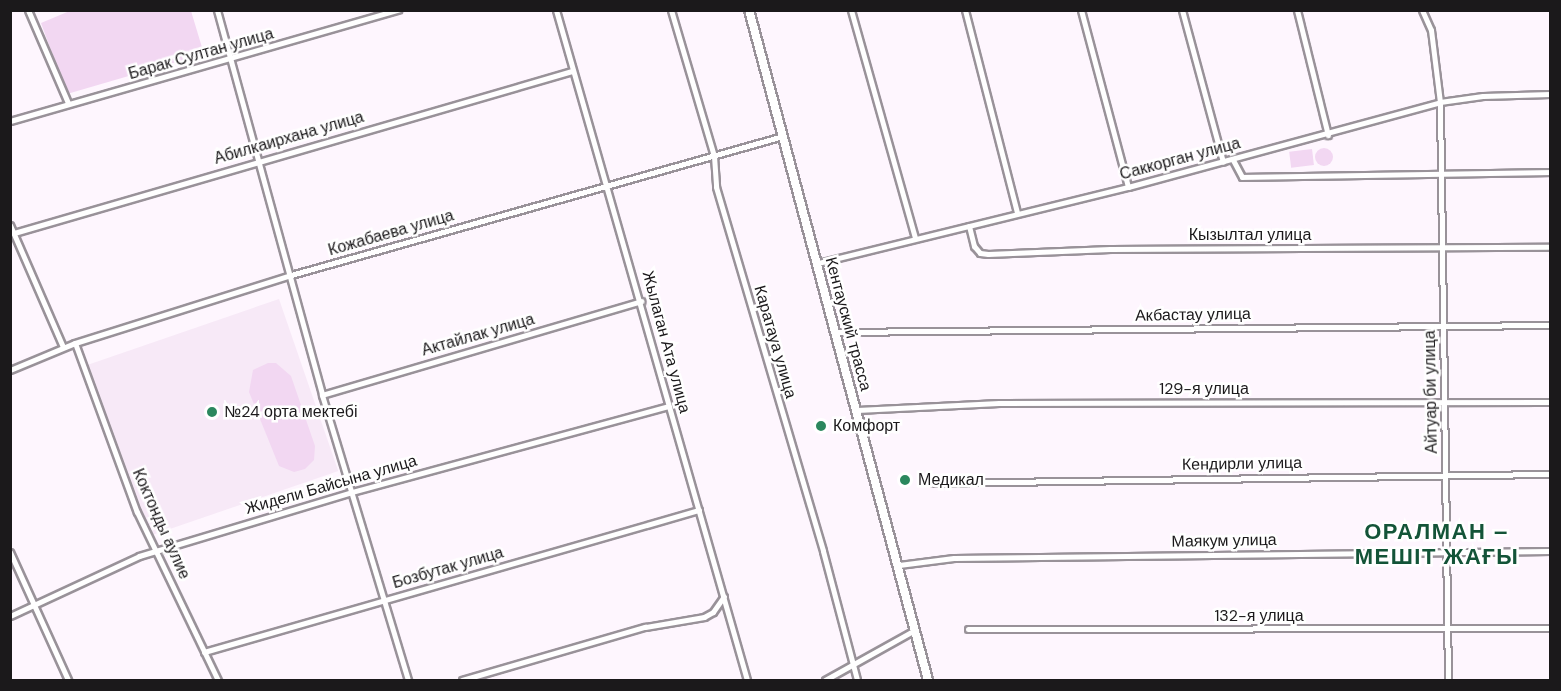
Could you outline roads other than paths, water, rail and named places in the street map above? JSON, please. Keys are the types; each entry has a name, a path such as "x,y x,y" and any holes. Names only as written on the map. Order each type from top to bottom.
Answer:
{"main road":[{"name":"Кентауский трасса","path":"749,10 837,332 928,681"}],"street":[{"path":"28,10 68,103"},
{"path":"216,10 261,161 322,394 386,600 408,681"},
{"name":"Барак Султан улица","path":"10,121 398,10"},
{"name":"Жылаган Ата улица","path":"556,10 641,301 747,681"},
{"name":"Каратауа улица","path":"671,10 714,156 716,187 823,551 857,681"},
{"path":"851,10 915,237"},
{"path":"964,10 1017,212"},
{"path":"1080,10 1128,187"},
{"path":"1182,10 1223,162"},
{"path":"1297,10 1328,135"},
{"name":"Айтуар би улица","path":"1422,10 1431,30 1440,102 1444,552 1448,681"},
{"name":"Абилкаирхана улица","path":"14,233 572,70"},
{"name":"Саккорган улица","path":"818,263 915,237 969,226 1017,212 1233,160 1440,102 1483,96 1551,94"},
{"name":"Кожабаева улица","path":"10,370 63,347 291,275 783,136"},
{"path":"1233,160 1242,177 1439,172 1551,172"},
{"path":"10,225 63,347"},
{"name":"Кызылтал улица","path":"969,226 974,246 980,253 988,254 1441,247 1551,248"},
{"name":"Актайлак улица","path":"322,394 641,301"},
{"name":"Акбастау улица","path":"837,332 1551,325"},
{"name":"Коктонды аулие","path":"75,343 137,512 158,550 218,681"},
{"name":"129-я улица","path":"857,410 999,402 1551,402"},
{"name":"Жидели Байсына улица","path":"10,616 158,550 352,492 669,406"},
{"name":"Кендирли улица","path":"934,483 1551,474"},
{"name":"Бозбутак улица","path":"204,652 699,510"},
{"name":"Маякум улица","path":"899,565 954,558 1551,551"},
{"path":"10,552 68,681"},
{"path":"462,681 645,627 704,617 713,612 724,596"},
{"name":"132-я улица","path":"968,629 1551,628"},
{"path":"825,681 853,668 915,630"}],"place":[{"name":"№24 орта мектебі","path":"212,412"},
{"name":"Комфорт","path":"821,426"},
{"name":"Медикал","path":"905,480"}],"district":[{"name":"ОРАЛМАН – МЕШІТ ЖАҒЫ","path":"1437,544"}]}
